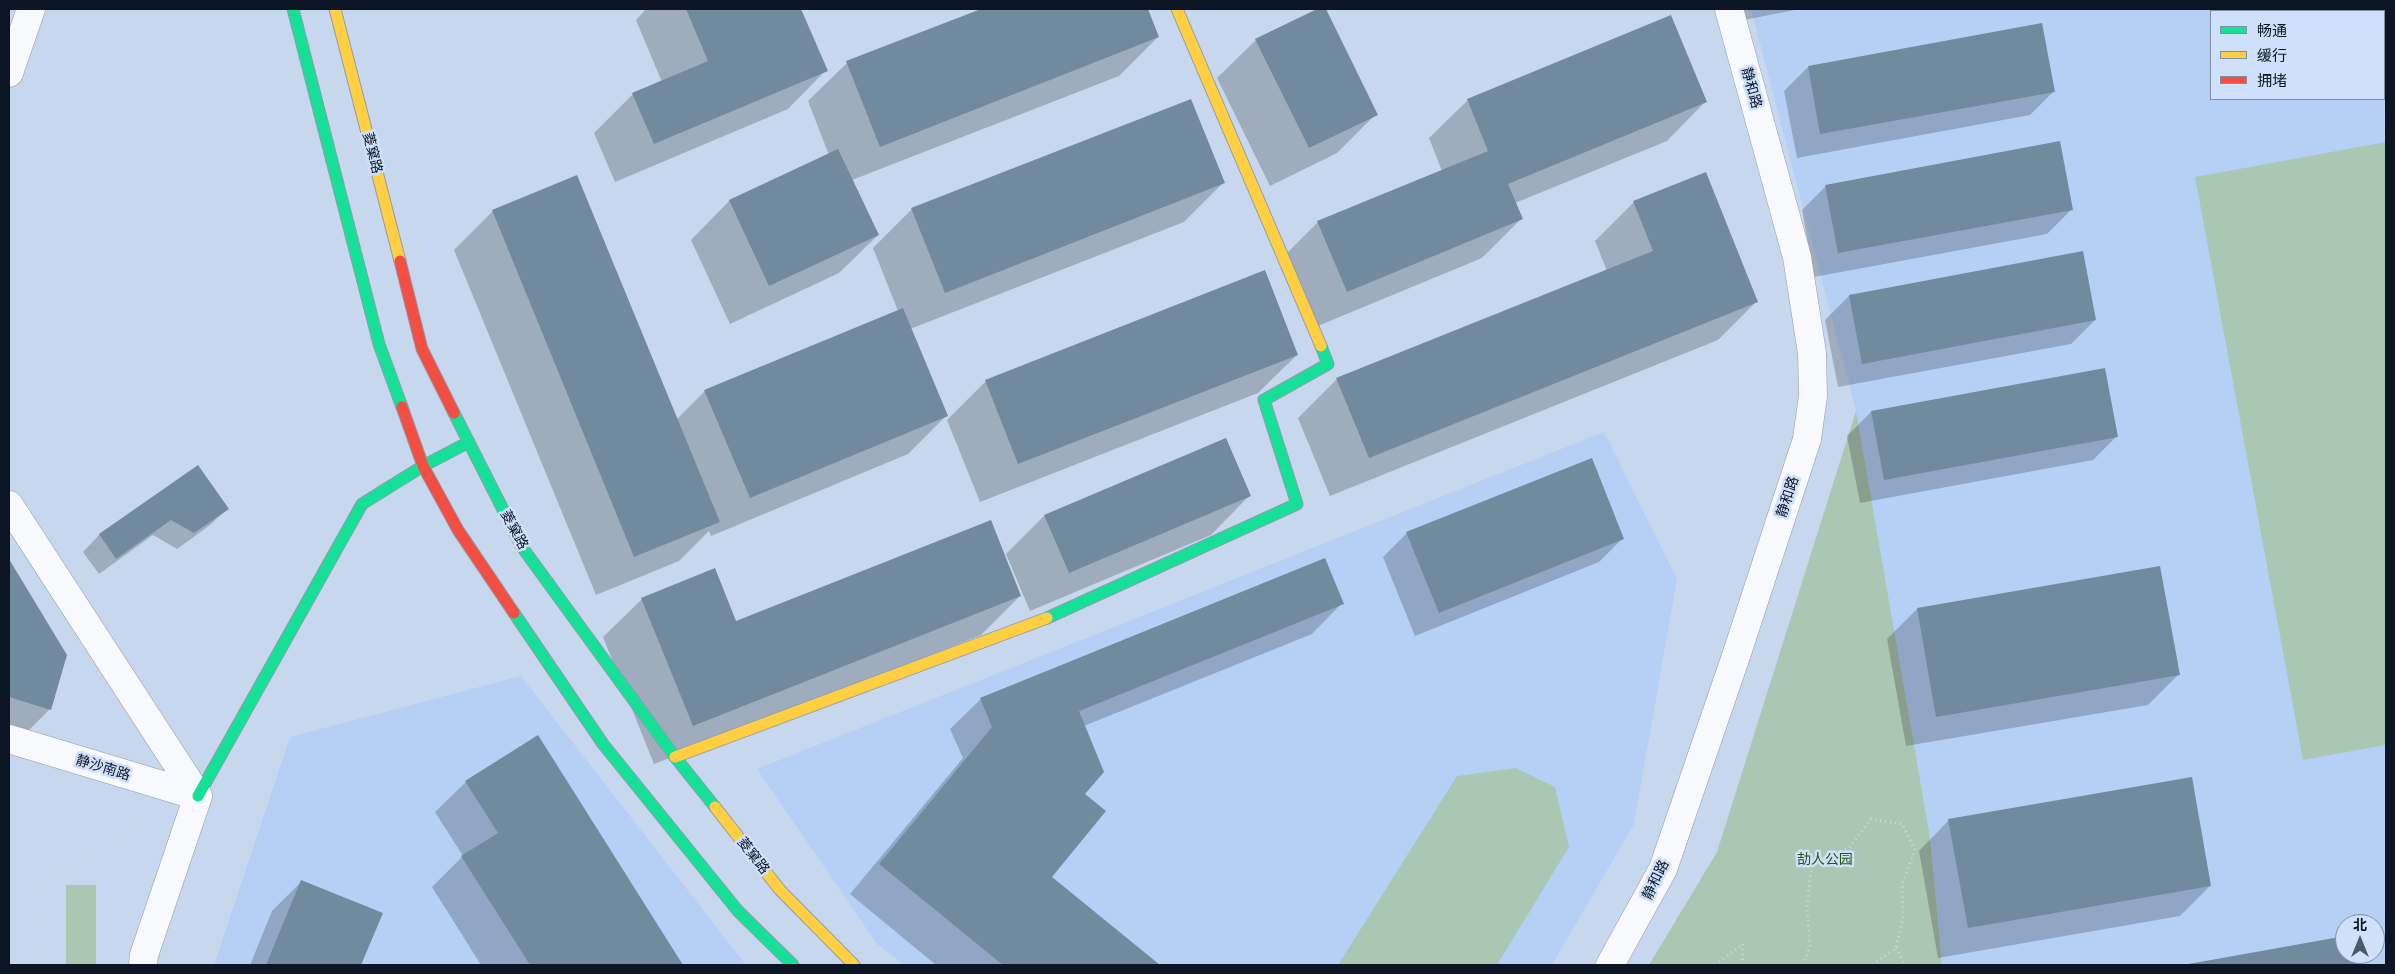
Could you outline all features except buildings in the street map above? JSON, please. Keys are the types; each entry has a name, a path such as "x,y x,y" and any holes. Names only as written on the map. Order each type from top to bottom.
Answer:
{"street":[{"path":"9,73 31,9"},
{"path":"293,9 378,344 423,466 458,530 604,744 738,912 792,965"},
{"name":"菱窠路","path":"335,9 422,349 522,547 675,757 780,890 854,965"},
{"path":"675,757 1055,615 1297,504 1264,400 1328,364 1177,9"},
{"name":"静和路","path":"1610,965 1663,869 1736,656 1806,439 1813,396 1812,353 1797,257 1729,9"},
{"path":"143,965 144,955 198,796 362,504 423,466 469,442"},
{"path":"9,505 198,796"},
{"name":"静沙南路","path":"9,739 198,796"}],"path":[{"path":"46,965 47,879 198,796"},
{"path":"1803,965 1810,946 1806,906 1812,862 1849,848 1871,819 1902,824 1915,850 1902,886 1904,918 1896,948 1873,965"},
{"path":"1716,965 1743,944 1742,965"},
{"path":"1896,948 1905,965"}],"shaded area":[{"path":"1751,9 2386,9 2386,965 1942,965 1930,837 1856,411"},
{"path":"1604,432 1677,579 1634,824 1552,965 905,965 877,944 757,769"},
{"path":"521,676 746,965 214,965 290,737"}],"green space":[{"path":"2386,142 2386,745 2303,760 2195,177"},
{"name":"劼人公园","path":"1856,411 1930,837 1942,965 1649,965 1717,852"},
{"path":"1516,768 1555,787 1569,847 1497,965 1338,965 1457,776"},
{"path":"66,885 96,885 96,965 66,965"}],"traffic: fast":[{"path":"293,9 379,344 402,407"},
{"path":"1047,618 1297,504 1264,400 1328,364 1321,346"},
{"path":"454,413 522,547 675,757 715,807"},
{"path":"198,796 362,504 423,466 469,442"},
{"path":"514,613 603,744 738,911 793,965"}],"traffic: slow":[{"path":"335,9 400,261"},
{"path":"1177,9 1321,346"},
{"path":"675,757 1047,618"},
{"path":"715,807 780,890 854,965"}],"traffic: jam":[{"path":"400,261 422,349 454,413"},
{"path":"402,407 423,466 458,530 514,613"}]}
